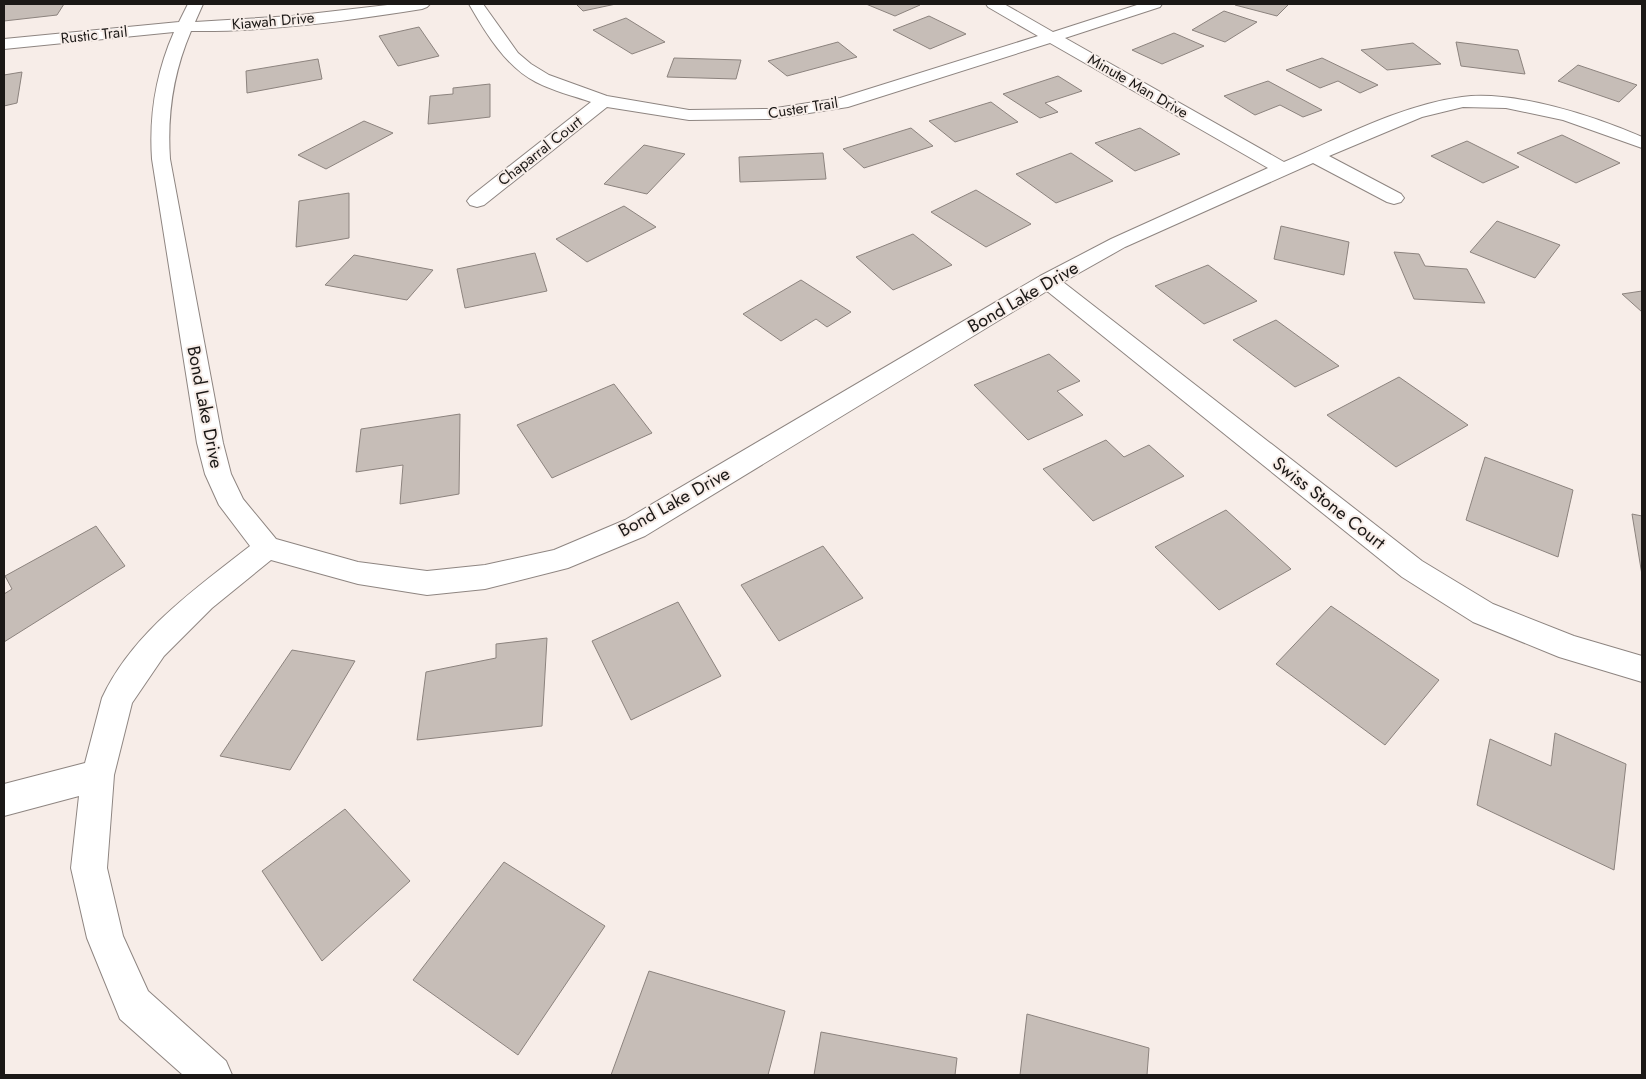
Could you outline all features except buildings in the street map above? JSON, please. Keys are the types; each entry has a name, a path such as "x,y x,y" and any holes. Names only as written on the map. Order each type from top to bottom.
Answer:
{"street":[{"name":"Bond Lake Drive","path":"196,4 184,26 167,72 161,100 158,130 161,159 210,443 218,474 232,505 267,548 358,573 427,583 485,577 558,560 635,528 1048,281 1127,239 1416,113 1463,102 1506,103 1568,115 1642,143"},
{"name":"Kiawah Drive","path":"184,26 208,27 301,20 422,4"},
{"name":"Custer Trail","path":"476,4 512,56 525,68 543,79 604,101 689,115 770,114 842,103 1155,4"},
{"name":"Minute Man Drive","path":"992,4 1284,169"},
{"name":"Rustic Trail","path":"4,44 184,26"},
{"name":"Chaparral Court","path":"477,201 604,101"},
{"path":"1314,156 1394,198"},
{"name":"Swiss Stone Court","path":"1048,281 1412,569 1483,613 1570,648 1642,669"},
{"path":"212,1075 134,1004 105,938 89,868 98,775 118,698 153,647 202,600 267,548"},
{"path":"4,800 98,775"}]}
